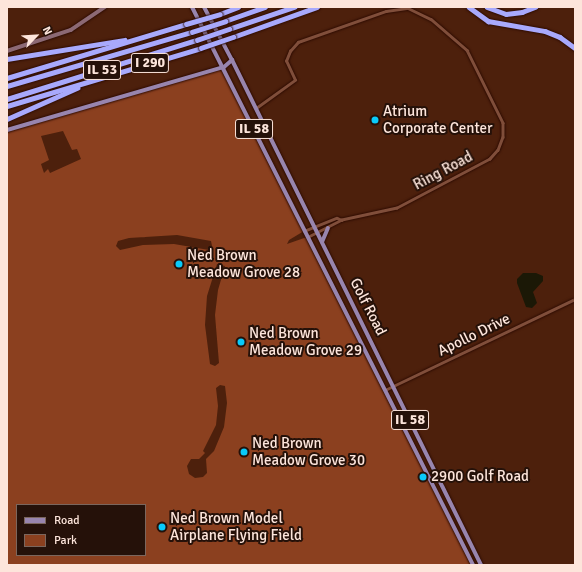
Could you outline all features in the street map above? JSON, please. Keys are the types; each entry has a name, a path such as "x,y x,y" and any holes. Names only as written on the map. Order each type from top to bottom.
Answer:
{"highway":[{"name":"I 290","path":"7,78 220,14 238,7"},
{"name":"IL 53","path":"7,86 192,32 266,7"},
{"name":"IL 53","path":"7,98 197,40 294,7"},
{"name":"I 290","path":"7,106 201,48 317,7"},
{"path":"470,7 488,21 545,31 560,37 575,48"},
{"path":"487,7 506,14 522,12 535,7"},
{"path":"7,59 147,36"},
{"path":"7,119 100,78"}],"main road":[{"name":"IL 58","path":"192,7 224,67"},
{"name":"IL 58","path":"204,7 232,60"},
{"path":"7,130 224,67 232,60"},
{"name":"Golf Road","path":"232,60 481,565"},
{"name":"Golf Road","path":"224,67 304,231 473,565"},
{"path":"322,242 323,235 328,228"}],"street":[{"path":"7,51 71,30 105,7"},
{"name":"Ring Road","path":"256,108 295,80 286,61 290,51 298,42 386,10 408,8 420,12 446,30 467,50 503,123 503,137 498,150 490,159 397,208 342,220 307,237"},
{"name":"Ring Road","path":"304,231 337,218 342,220"},
{"name":"Apollo Drive","path":"385,390 573,300"}],"green space":[{"path":"224,67 304,231 289,240 287,244 307,237 473,565 7,565 7,130","holes":["63,131 72,150 77,149 81,159 50,173 48,169 44,173 41,164 49,160 41,136","177,235 211,241 212,246 209,250 174,244 143,245 120,250 116,246 118,241 129,238","217,264 225,266 218,290 215,315 219,363 215,366 210,364 205,325 207,296","220,385 225,386 227,403 224,427 214,451 206,459 207,473 203,477 195,478 189,474 187,466 191,459 199,459 205,453 203,451 216,425 218,406 216,388"]}],"shaded area":[{"path":"523,273 536,273 543,276 543,281 533,292 537,303 532,308 526,307 517,283 517,279"}],"place":[{"name":"Atrium Corporate Center","path":"375,120"},
{"name":"Ned Brown Meadow Grove 28","path":"179,264"},
{"name":"Ned Brown Meadow Grove 29","path":"241,342"},
{"name":"Ned Brown Meadow Grove 30","path":"244,452"},
{"name":"2900 Golf Road","path":"423,477"},
{"name":"Ned Brown Model Airplane Flying Field","path":"162,527"}]}
